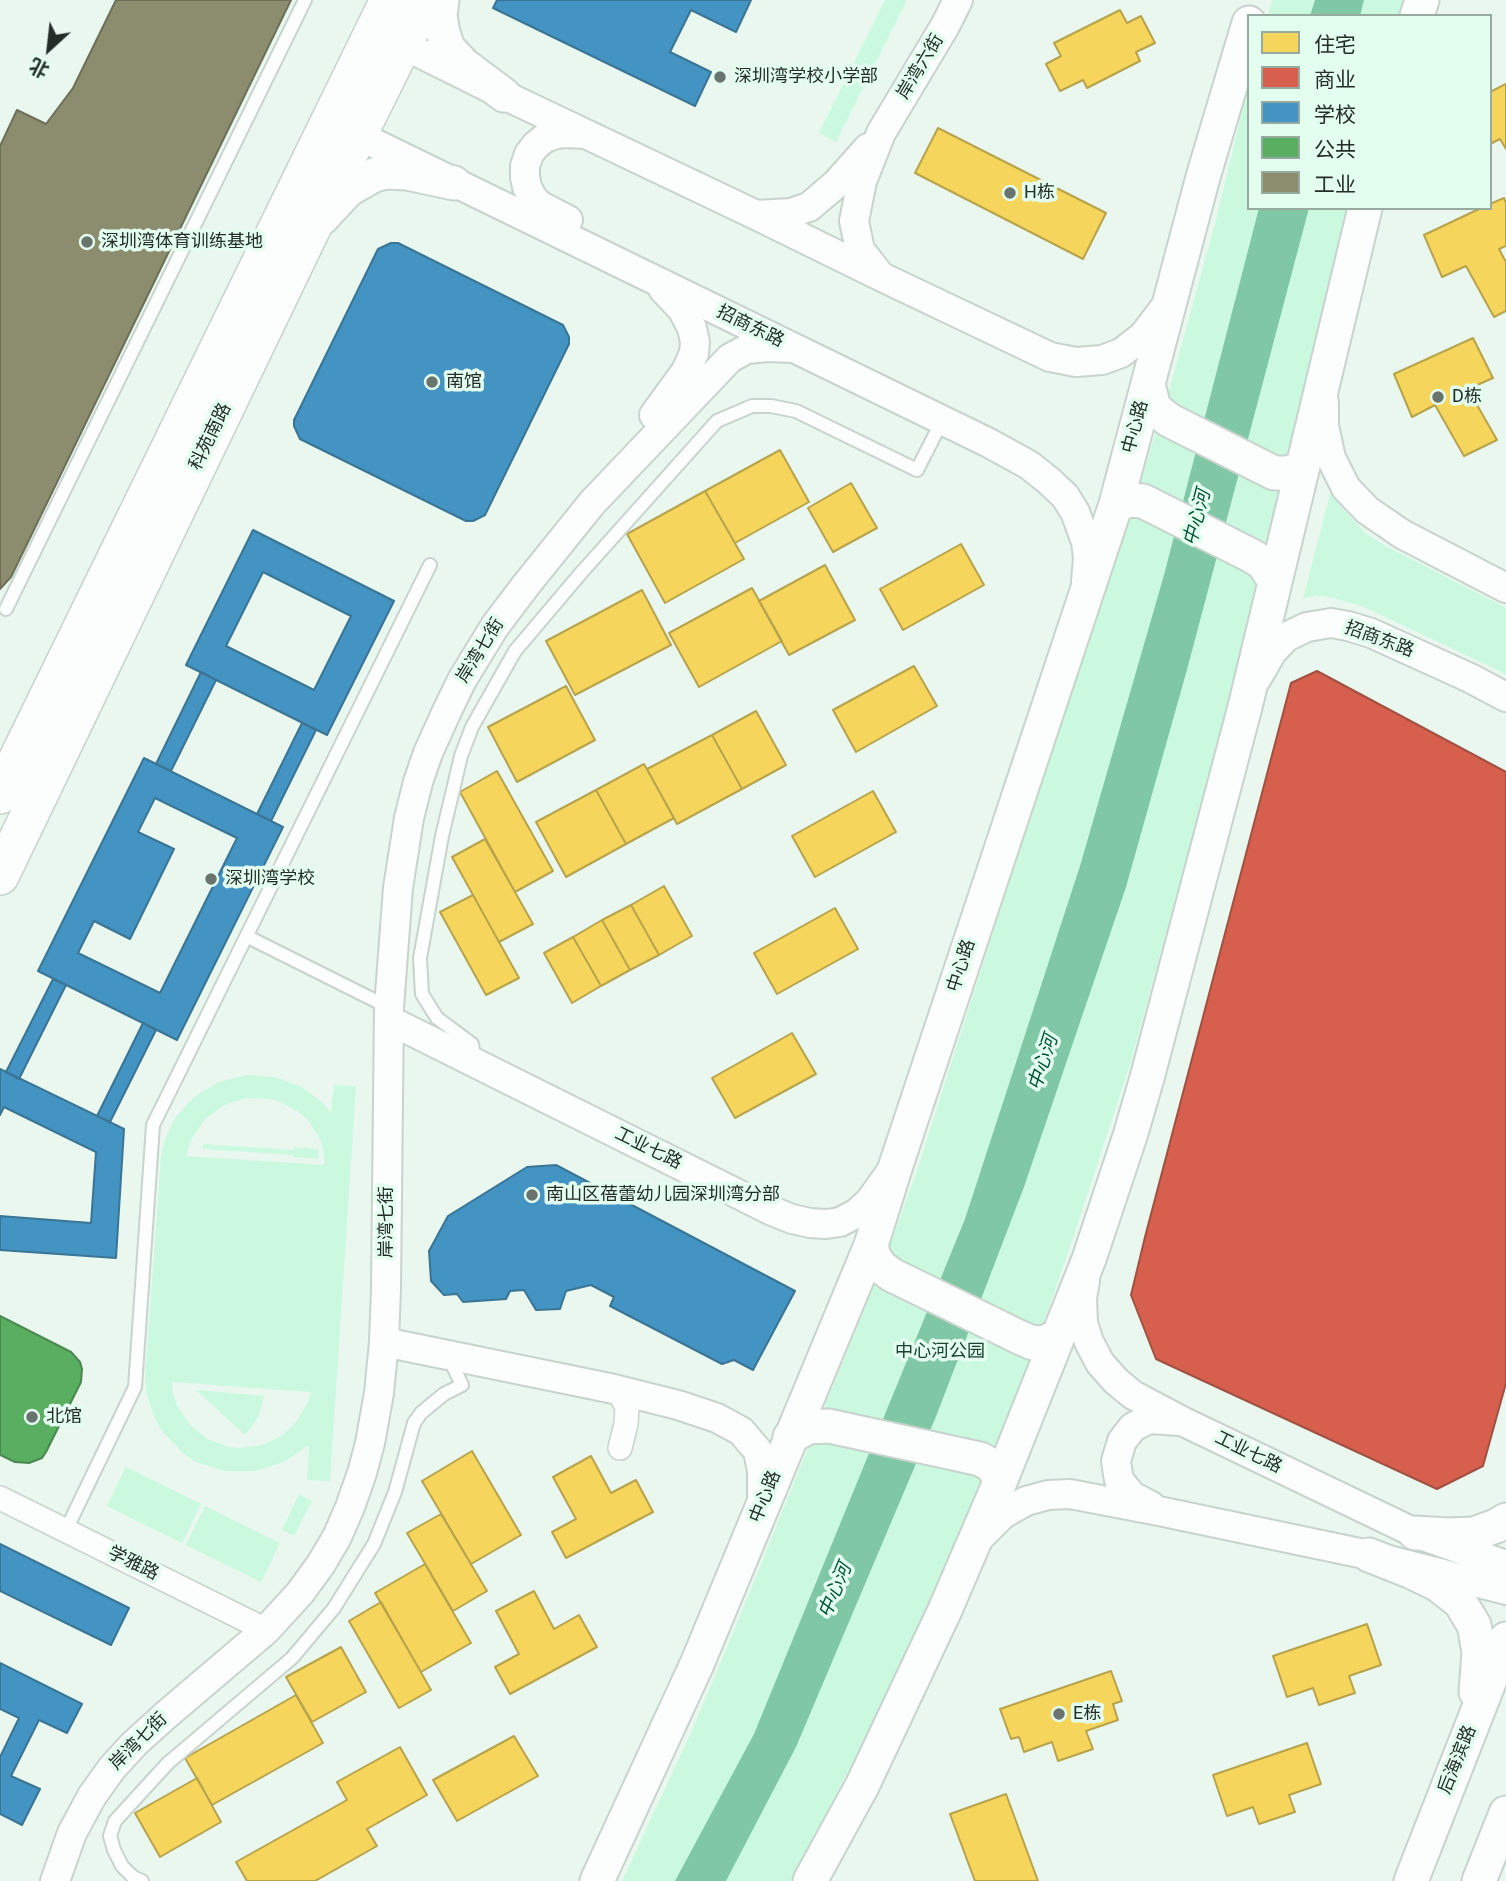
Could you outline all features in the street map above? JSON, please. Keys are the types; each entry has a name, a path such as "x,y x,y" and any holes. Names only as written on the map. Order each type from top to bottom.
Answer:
{"main road":[{"name":"科苑南路","path":"0,795 344,129 389,25 425,0"},
{"path":"442,0 440,16 448,47 464,65 504,95"},
{"name":"中心路","path":"597,1881 697,1664 871,1245 1084,601 1129,502 1148,384 1203,177 1247,30"},
{"name":"科苑南路","path":"0,876 309,233 344,129"},
{"path":"309,233 348,190 374,175 386,172 407,173 454,183"},
{"path":"810,1881 862,1786 974,1543 990,1470 1059,1335 1089,1259 1130,1136 1245,707 1275,581 1288,470 1324,376 1365,210"},
{"path":"1148,384 1154,408 1169,420 1288,470"},
{"path":"1129,502 1252,556 1263,563 1275,581"},
{"path":"871,1245 874,1257 881,1267 892,1275 1021,1338 1033,1343 1046,1342 1059,1335"},
{"path":"790,1437 808,1427 830,1426 990,1470"},
{"path":"1415,1533 1474,1534 1506,1520"},
{"path":"1369,1555 1437,1584 1460,1602 1474,1625 1479,1652 1478,1682 1469,1734"},
{"name":"后海滨路","path":"1411,1881 1506,1639"},
{"path":"1479,1881 1506,1813"},
{"path":"826,1881 832,1841"}],"street":[{"name":"岸湾六街","path":"881,133 958,0"},
{"path":"389,25 504,95 1050,357 1076,362 1102,360 1121,353 1143,336 1172,299"},
{"name":"招商东路","path":"344,129 1030,466 1065,496 1075,512 1086,542 1088,558 1084,601"},
{"path":"756,215 791,213 809,207 836,184 881,133"},
{"path":"881,133 862,181 854,221 860,250 882,277"},
{"path":"586,134 556,134 536,145 525,166 527,187 540,205 603,238 667,292 682,309 692,328 695,342 694,354 686,371 627,450 592,503"},
{"path":"592,503 730,358 747,349 793,348"},
{"path":"1324,376 1324,426 1331,458 1346,488 1367,510 1402,534 1506,587"},
{"name":"岸湾七街","path":"60,1879 72,1833 92,1796 112,1768 166,1715 266,1630 300,1593 337,1537 350,1507 370,1443 384,1342 389,1014 393,932 402,852 418,782 428,753 462,680 495,626 592,503"},
{"name":"招商东路","path":"1245,707 1259,674 1272,652 1286,637 1307,627 1331,623 1371,633 1506,697"},
{"path":"1470,678 1506,690"},
{"name":"工业七路","path":"389,1014 475,1063 772,1211 810,1223 840,1222 857,1213 870,1201 896,1165"},
{"name":"工业七路","path":"1089,1259 1082,1298 1083,1323 1089,1342 1100,1363 1133,1395 1415,1533 1506,1565"},
{"path":"384,1342 614,1389 717,1418 741,1431 758,1451 762,1472 762,1506"},
{"path":"614,1389 627,1407 620,1448"},
{"path":"1159,1511 1132,1496 1119,1480 1116,1461 1122,1441 1133,1427 1149,1419 1182,1421"},
{"path":"974,1543 1003,1514 1026,1501 1048,1495 1070,1494 1369,1555 1506,1590"},
{"name":"学雅路","path":"0,1498 266,1630"}],"lane":[{"path":"6,609 305,0"},
{"path":"475,1063 472,1044 437,1018 422,994 420,958 442,836 461,756 472,727 515,651 717,421 752,406 771,406 796,411 917,470 942,421"},
{"path":"66,1531 135,1387 153,1125 430,565"},
{"path":"248,937 389,1014"},
{"path":"142,1881 133,1877 122,1866 114,1850 110,1836 115,1821 168,1763 292,1658 334,1608 374,1544 395,1492 414,1423 421,1413 444,1394 462,1385 447,1355"}],"green space":[{"path":"885,0 907,0 836,142 819,133"},
{"path":"1272,0 1407,0 1404,14 1268,14"},
{"name":"中心河公园","path":"1247,90 1247,210 1352,210 1222,729 1131,1061 1029,1365 930,1600 869,1731 791,1881 622,1881 689,1737 736,1626 886,1255 917,1171 1075,674 1119,550 1172,380 1216,220"},
{"path":"1332,487 1340,506 1365,533 1506,608 1506,674 1364,607 1316,595 1303,599"},
{"path":"247,1075 275,1077 302,1087 324,1104 331,1114 334,1085 356,1086 330,1481 307,1480 309,1445 284,1462 255,1471 225,1471 196,1462 184,1454 163,1432 155,1419 146,1392 164,1142 176,1117 195,1096 219,1082","holes":["246,1098 281,1102 300,1113 320,1139 325,1165 186,1156 192,1138 205,1119 224,1105","172,1382 310,1392 311,1392 297,1421 282,1436 262,1445 240,1448 207,1439 189,1424 177,1405"]},
{"path":"203,1144 319,1149 318,1159 203,1149"},
{"path":"196,1390 264,1396 258,1418 245,1435"},
{"path":"126,1467 201,1504 182,1543 107,1506"},
{"path":"299,1494 312,1501 294,1536 282,1530"},
{"path":"205,1506 280,1543 261,1582 186,1545"}],"water":[{"path":"1315,0 1364,0 1360,14 1311,14"},
{"name":"中心河","path":"1258,210 1308,210 1188,666 1126,887 1024,1187 937,1414 796,1747 726,1881 675,1881 754,1734 965,1219 1080,866 1164,575"}],"building: 住宅":[{"path":"1120,10 1127,23 1141,16 1155,43 1136,52 1140,61 1087,88 1083,80 1060,91 1046,64 1061,56 1054,43"},
{"path":"1506,84 1506,149 1500,139 1492,143 1492,91"},
{"name":"H栋","path":"938,128 1106,213 1083,259 915,173"},
{"path":"1504,198 1506,203 1506,246 1499,249 1506,262 1506,311 1494,317 1466,266 1442,277 1424,235 1477,210 1492,210 1492,203"},
{"name":"D栋","path":"1473,338 1493,378 1468,389 1497,440 1464,456 1435,405 1412,417 1394,374"},
{"path":"780,450 809,502 735,543 705,491"},
{"path":"851,483 877,528 833,552 808,508"},
{"path":"705,491 744,559 665,603 627,534"},
{"path":"961,544 984,585 903,630 880,589"},
{"path":"825,565 855,620 789,655 759,601"},
{"path":"752,588 782,641 699,687 669,633"},
{"path":"642,590 671,645 575,695 546,641"},
{"path":"914,666 937,706 856,752 833,710"},
{"path":"566,686 595,740 517,782 488,727"},
{"path":"756,711 786,765 742,789 712,735"},
{"path":"712,735 742,789 677,824 647,769"},
{"path":"644,764 674,818 626,844 596,790"},
{"path":"497,771 553,871 515,892 460,792"},
{"path":"596,790 626,844 566,877 536,822"},
{"path":"873,791 896,832 815,877 792,836"},
{"path":"485,839 533,924 499,942 452,857"},
{"path":"1506,857 1506,926 1478,901 1490,878"},
{"path":"664,886 692,936 659,955 631,905"},
{"path":"473,895 519,978 486,995 440,912"},
{"path":"631,905 659,955 630,970 602,920"},
{"path":"835,908 858,949 777,994 754,953"},
{"path":"602,920 630,970 601,986 573,937"},
{"path":"573,937 601,986 572,1003 544,953"},
{"path":"1506,1002 1506,1088 1499,1095 1506,1101 1506,1128 1484,1152 1464,1135 1448,1153 1411,1121 1441,1077 1471,1053 1485,1037"},
{"path":"792,1033 816,1074 735,1118 712,1078"},
{"path":"1493,1179 1506,1191 1506,1278 1494,1292 1474,1274 1458,1293 1462,1296 1446,1314 1457,1323 1436,1347 1425,1338 1410,1355 1369,1319 1390,1284 1404,1270 1421,1260 1433,1236 1450,1215 1471,1194"},
{"path":"1178,1284 1210,1290 1236,1307 1261,1308 1284,1314 1310,1328 1329,1343 1312,1386 1292,1378 1283,1402 1235,1383 1244,1360 1220,1350 1215,1364 1156,1340"},
{"path":"1449,1370 1493,1418 1471,1437 1480,1447 1446,1477 1410,1448 1386,1411 1420,1381 1427,1389"},
{"path":"472,1451 521,1535 471,1564 422,1481"},
{"path":"591,1456 611,1493 636,1480 653,1512 566,1558 552,1532 576,1519 553,1477"},
{"path":"441,1514 487,1591 453,1611 407,1533"},
{"path":"425,1564 471,1643 421,1672 375,1593"},
{"path":"534,1591 554,1629 579,1615 597,1647 510,1694 495,1667 519,1654 496,1611"},
{"path":"381,1602 431,1690 399,1708 349,1621"},
{"path":"1367,1624 1381,1665 1349,1676 1355,1693 1319,1705 1313,1688 1287,1697 1273,1656"},
{"path":"341,1647 366,1692 312,1722 286,1677"},
{"name":"E栋","path":"1111,1671 1122,1701 1113,1704 1118,1720 1086,1731 1093,1749 1058,1761 1052,1742 1024,1752 1019,1737 1011,1739 1000,1709"},
{"path":"296,1695 323,1743 212,1805 185,1758"},
{"path":"514,1736 538,1776 457,1821 433,1780"},
{"path":"1307,1743 1321,1784 1289,1795 1295,1812 1259,1824 1253,1807 1227,1816 1213,1775"},
{"path":"400,1747 427,1795 367,1829 377,1846 315,1881 247,1881 236,1862 347,1800 337,1782"},
{"path":"197,1778 221,1822 160,1857 135,1813"},
{"path":"1006,1794 1038,1881 975,1881 950,1814"}],"building: 商业":[{"path":"1317,671 1506,772 1506,1383 1483,1466 1437,1489 1156,1359 1131,1295 1291,683"}],"building: 学校":[{"path":"497,0 751,0 736,32 691,10 670,52 711,72 695,106 493,8"},
{"name":"南馆","path":"398,243 563,325 569,337 569,344 485,515 473,521 466,521 300,439 294,426 294,420 378,249"},
{"path":"253,530 394,601 327,735 186,665","holes":["263,572 351,616 314,690 226,646"]},
{"path":"201,672 216,680 171,771 156,764"},
{"path":"302,723 316,730 271,821 257,814"},
{"path":"144,758 283,827 177,1040 38,971","holes":["155,798 237,838 160,993 78,953 94,921 130,939 174,849 138,832"]},
{"path":"53,979 66,985 19,1079 6,1072"},
{"path":"143,1023 156,1030 110,1122 97,1116"},
{"path":"0,1069 124,1129 116,1258 0,1250 0,1216 91,1223 96,1152 4,1107 0,1115"},
{"path":"556,1165 795,1291 753,1370 734,1360 722,1364 610,1306 614,1297 591,1285 566,1291 560,1309 536,1310 524,1290 510,1291 506,1299 463,1302 457,1294 444,1295 431,1281 429,1251 448,1216 527,1167"},
{"path":"0,1544 129,1608 111,1645 0,1591"},
{"path":"0,1663 82,1704 67,1733 39,1720 11,1776 40,1789 22,1825 0,1814 0,1757 19,1718 0,1709"}],"building: 公共":[{"name":"北馆","path":"0,1316 71,1352 80,1362 82,1369 81,1382 46,1452 42,1458 29,1463 15,1462 0,1455"}],"building: 工业":[{"name":"深圳湾体育训练基地","path":"116,0 291,0 11,577 0,589 0,146 17,110 46,124 73,88"}],"place":[{"name":"深圳湾学校小学部","path":"720,77"},
{"name":"H栋","path":"1010,193"},
{"name":"深圳湾体育训练基地","path":"87,242"},
{"name":"南馆","path":"432,382"},
{"name":"D栋","path":"1438,397"},
{"name":"深圳湾学校","path":"211,879"},
{"name":"南山区蓓蕾幼儿园深圳湾分部","path":"532,1195"},
{"name":"北馆","path":"32,1417"},
{"name":"E栋","path":"1059,1714"}]}
